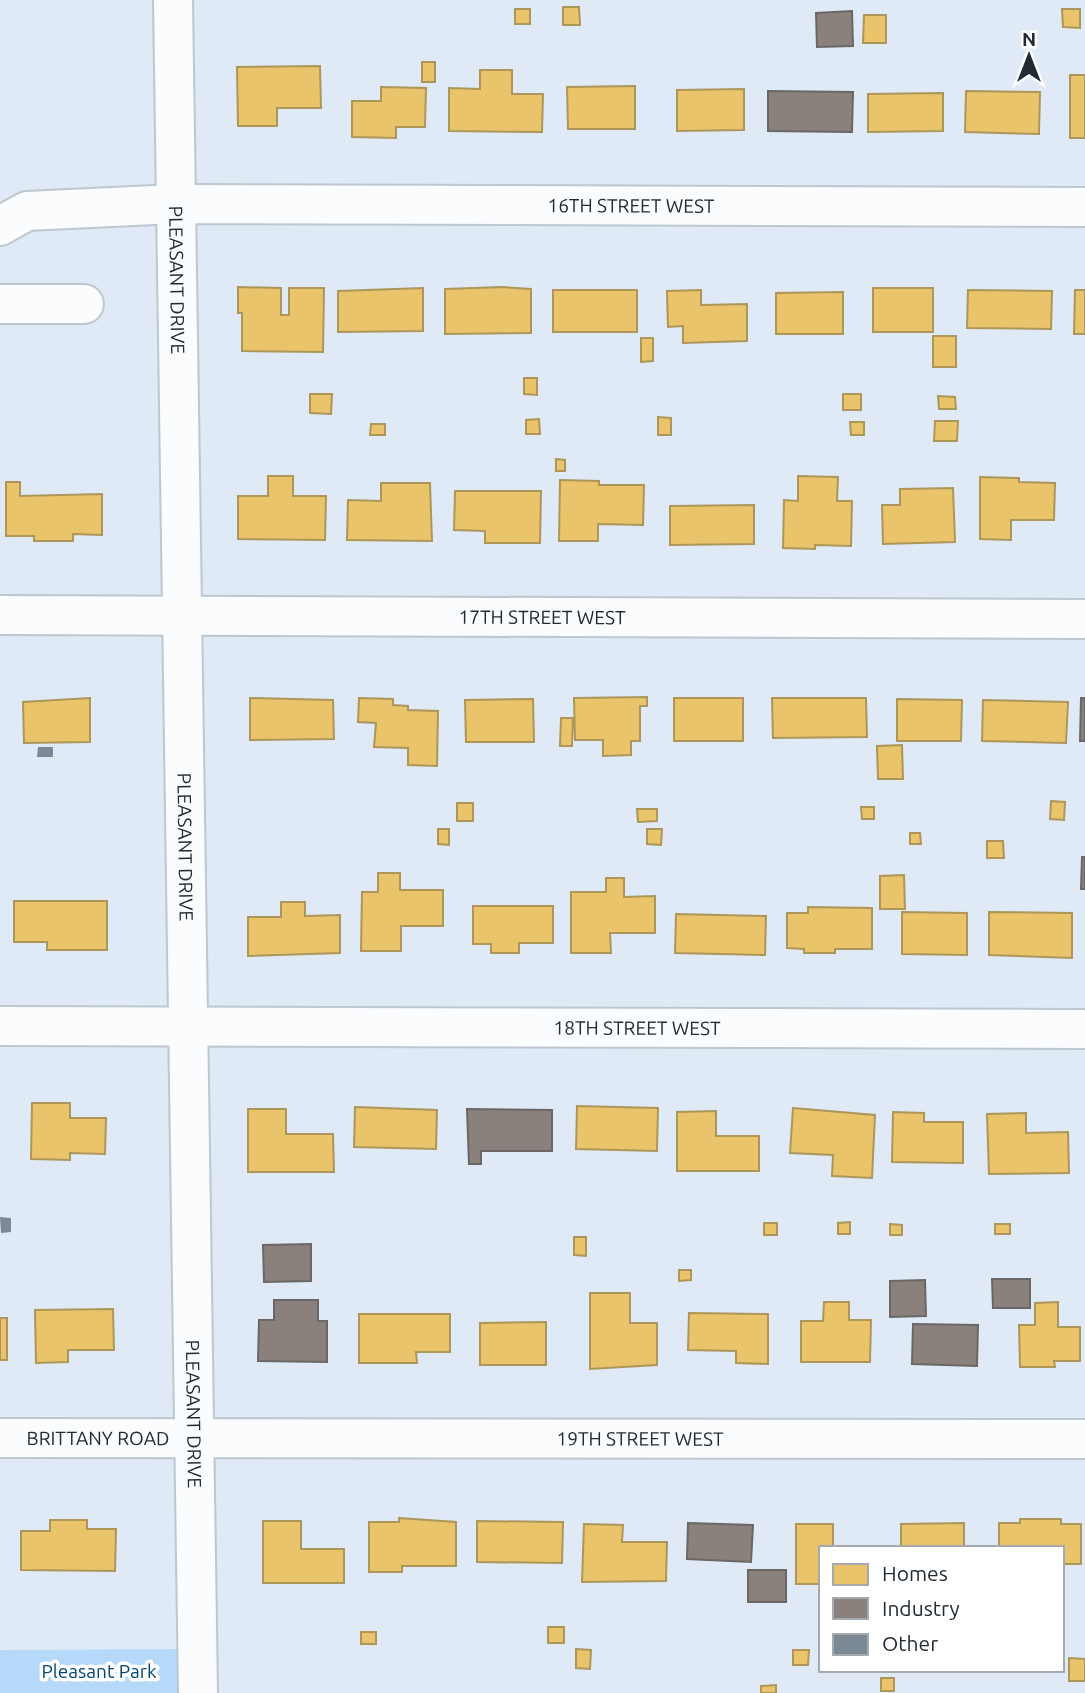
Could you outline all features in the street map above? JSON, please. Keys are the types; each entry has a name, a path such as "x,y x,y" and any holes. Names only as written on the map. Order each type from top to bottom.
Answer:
{"street":[{"name":"PLEASANT DRIVE","path":"173,0 198,1693"},
{"name":"16TH STREET WEST","path":"0,226 27,211 176,204 1085,207"},
{"path":"0,304 84,304"},
{"name":"17TH STREET WEST","path":"0,615 1085,619"},
{"name":"18TH STREET WEST","path":"0,1026 1085,1030"},
{"name":"BRITTANY ROAD","path":"0,1438 194,1437"},
{"name":"19TH STREET WEST","path":"194,1437 1085,1439"}],"green space":[{"name":"Pleasant Park","path":"198,1649 198,1693 0,1693 0,1650"}],"building: Homes":[{"path":"563,7 579,7 580,25 563,25"},
{"path":"515,9 530,9 530,24 515,24"},
{"path":"1062,9 1080,9 1080,28 1063,27"},
{"path":"864,15 886,15 886,43 863,43"},
{"path":"422,62 435,62 435,82 422,82"},
{"path":"320,66 321,108 277,108 277,126 238,126 237,67"},
{"path":"480,70 512,70 512,94 543,94 542,132 449,131 449,88 480,89"},
{"path":"1070,75 1085,75 1085,138 1070,138"},
{"path":"635,86 635,129 568,129 567,87"},
{"path":"381,87 426,88 425,127 396,127 396,138 352,137 352,101 381,101"},
{"path":"744,89 744,130 677,131 677,90"},
{"path":"966,91 1040,92 1039,134 965,132"},
{"path":"943,93 943,131 868,132 868,94"},
{"path":"238,287 281,288 281,315 289,315 289,288 324,288 323,352 242,351 242,313 238,313"},
{"path":"423,288 423,331 338,332 338,291"},
{"path":"873,288 933,288 933,332 873,332"},
{"path":"445,289 531,289 531,333 445,334"},
{"path":"553,290 637,290 637,332 553,332"},
{"path":"701,290 701,305 747,304 747,341 683,343 683,326 668,327 667,291"},
{"path":"968,290 1052,291 1051,329 967,328"},
{"path":"1075,290 1085,290 1085,334 1074,334"},
{"path":"843,292 843,334 776,334 776,293"},
{"path":"933,336 956,336 956,367 933,367"},
{"path":"641,338 653,338 653,361 641,362"},
{"path":"524,378 537,378 537,395 524,394"},
{"path":"310,394 332,394 331,414 310,413"},
{"path":"843,394 861,394 861,410 843,410"},
{"path":"938,396 955,397 956,409 939,409"},
{"path":"658,417 671,418 671,435 658,435"},
{"path":"539,419 540,434 526,434 526,420"},
{"path":"935,421 958,421 957,441 934,441"},
{"path":"850,422 864,422 864,435 851,435"},
{"path":"371,424 385,424 385,435 370,435"},
{"path":"556,459 565,460 565,471 556,471"},
{"path":"268,476 293,476 293,496 326,496 325,540 238,539 238,496 268,496"},
{"path":"798,476 838,477 837,501 852,501 851,546 783,548 784,500 798,501"},
{"path":"980,477 1019,478 1019,482 1055,483 1054,520 1011,520 1011,540 980,539"},
{"path":"560,480 599,481 599,485 644,485 643,525 598,524 598,541 559,541"},
{"path":"6,482 20,482 20,496 102,494 102,535 73,534 73,541 34,541 34,536 6,536"},
{"path":"381,483 430,483 432,541 347,540 348,500 381,501"},
{"path":"953,488 955,542 883,544 882,505 900,505 900,489"},
{"path":"455,491 541,491 540,543 485,543 485,531 454,530"},
{"path":"754,505 754,544 670,545 670,506"},
{"path":"647,697 647,706 640,706 640,741 631,741 631,755 603,756 603,740 575,740 574,698"},
{"path":"90,698 90,742 24,743 23,702"},
{"path":"250,698 333,700 334,739 250,740"},
{"path":"359,698 393,699 393,705 408,706 408,710 438,711 437,766 408,765 408,748 374,747 376,723 358,722"},
{"path":"674,698 743,698 743,741 674,741"},
{"path":"772,698 866,698 867,737 773,738"},
{"path":"533,699 534,742 466,742 465,700"},
{"path":"897,699 962,700 961,741 897,741"},
{"path":"983,700 1068,702 1066,743 982,741"},
{"path":"561,718 573,718 572,746 560,746"},
{"path":"902,745 903,779 878,779 877,746"},
{"path":"1051,801 1065,802 1064,820 1050,819"},
{"path":"457,803 473,803 473,821 457,821"},
{"path":"861,807 874,807 874,819 862,819"},
{"path":"637,809 657,809 657,821 638,822"},
{"path":"438,829 449,829 449,845 438,844"},
{"path":"647,829 662,829 661,845 647,844"},
{"path":"910,833 920,833 921,844 910,844"},
{"path":"987,841 1003,841 1004,858 987,858"},
{"path":"378,873 400,873 400,890 443,890 443,926 401,926 401,951 361,951 362,892 378,892"},
{"path":"904,875 905,909 880,909 880,876"},
{"path":"606,878 624,878 624,897 655,896 655,933 610,933 611,953 571,953 571,892 606,892"},
{"path":"14,901 107,901 107,950 47,950 47,942 14,942"},
{"path":"281,902 305,902 305,916 340,915 340,953 248,956 248,917 281,917"},
{"path":"473,906 553,906 553,943 519,943 519,953 491,953 491,944 473,944"},
{"path":"808,907 872,908 872,949 835,949 835,953 804,953 804,949 787,948 787,913 808,913"},
{"path":"902,912 967,913 967,955 902,954"},
{"path":"989,912 1072,913 1072,958 989,955"},
{"path":"676,914 766,916 765,955 675,953"},
{"path":"32,1103 70,1103 70,1118 106,1118 105,1154 70,1153 70,1160 31,1159"},
{"path":"577,1106 658,1108 657,1151 576,1149"},
{"path":"355,1107 437,1110 436,1149 354,1147"},
{"path":"793,1108 875,1115 872,1178 832,1176 833,1155 790,1153"},
{"path":"248,1109 286,1109 286,1134 333,1134 334,1172 248,1172"},
{"path":"716,1111 716,1136 759,1136 759,1171 677,1171 677,1112"},
{"path":"893,1112 924,1113 924,1122 963,1122 963,1163 892,1162"},
{"path":"1026,1113 1026,1133 1068,1132 1069,1173 989,1174 987,1114"},
{"path":"850,1222 850,1234 838,1234 838,1223"},
{"path":"764,1223 777,1223 777,1235 764,1235"},
{"path":"890,1224 902,1225 902,1235 890,1235"},
{"path":"995,1224 1010,1224 1010,1234 995,1234"},
{"path":"574,1237 586,1237 586,1256 574,1255"},
{"path":"679,1270 691,1270 691,1280 679,1281"},
{"path":"590,1293 630,1293 630,1323 657,1323 657,1365 590,1369"},
{"path":"824,1302 849,1302 849,1320 871,1320 870,1362 801,1362 801,1321 823,1321"},
{"path":"1058,1302 1058,1327 1080,1327 1080,1361 1054,1361 1055,1367 1020,1367 1019,1325 1035,1325 1035,1303"},
{"path":"113,1309 114,1350 68,1350 68,1362 36,1363 35,1310"},
{"path":"689,1313 768,1314 768,1364 736,1363 736,1351 688,1350"},
{"path":"359,1314 450,1314 450,1352 416,1352 417,1363 359,1363"},
{"path":"0,1318 7,1318 7,1360 0,1360"},
{"path":"546,1322 546,1365 480,1365 480,1323"},
{"path":"399,1518 456,1522 456,1566 402,1566 402,1572 369,1572 369,1522 399,1522"},
{"path":"1020,1519 1061,1519 1061,1524 1081,1524 1081,1564 1064,1564 1064,1546 999,1546 999,1523 1020,1523"},
{"path":"50,1520 87,1520 87,1529 116,1529 115,1571 21,1570 21,1531 50,1531"},
{"path":"263,1521 301,1521 301,1549 344,1549 344,1583 263,1583"},
{"path":"477,1521 563,1522 562,1563 477,1562"},
{"path":"964,1523 964,1546 901,1546 901,1524"},
{"path":"584,1524 623,1525 622,1542 667,1542 666,1581 582,1582"},
{"path":"796,1524 833,1524 833,1546 819,1546 819,1584 796,1584"},
{"path":"548,1627 564,1627 564,1643 548,1643"},
{"path":"361,1632 376,1632 376,1644 361,1644"},
{"path":"576,1649 591,1650 590,1669 576,1668"},
{"path":"793,1650 809,1650 808,1665 793,1665"},
{"path":"1069,1658 1085,1659 1085,1681 1069,1681"},
{"path":"881,1678 894,1678 894,1691 881,1691"},
{"path":"776,1685 776,1693 761,1693 761,1686"}],"building: Industry":[{"path":"852,11 853,46 817,47 816,13"},
{"path":"768,91 853,92 852,132 768,131"},
{"path":"1081,698 1085,698 1085,741 1080,741"},
{"path":"1082,857 1085,857 1085,889 1081,889"},
{"path":"467,1109 552,1110 552,1151 481,1151 481,1164 469,1164"},
{"path":"311,1244 311,1281 264,1282 263,1245"},
{"path":"992,1279 1030,1279 1030,1308 993,1308"},
{"path":"925,1280 926,1316 890,1317 890,1281"},
{"path":"274,1300 318,1300 318,1321 327,1321 327,1362 258,1361 259,1320 274,1320"},
{"path":"913,1324 978,1325 977,1366 912,1364"},
{"path":"688,1523 753,1525 751,1562 687,1559"},
{"path":"748,1570 786,1570 786,1602 748,1602"}],"building: Other":[{"path":"38,747 53,747 53,757 37,757"},
{"path":"0,1217 11,1218 11,1232 1,1233"}]}
